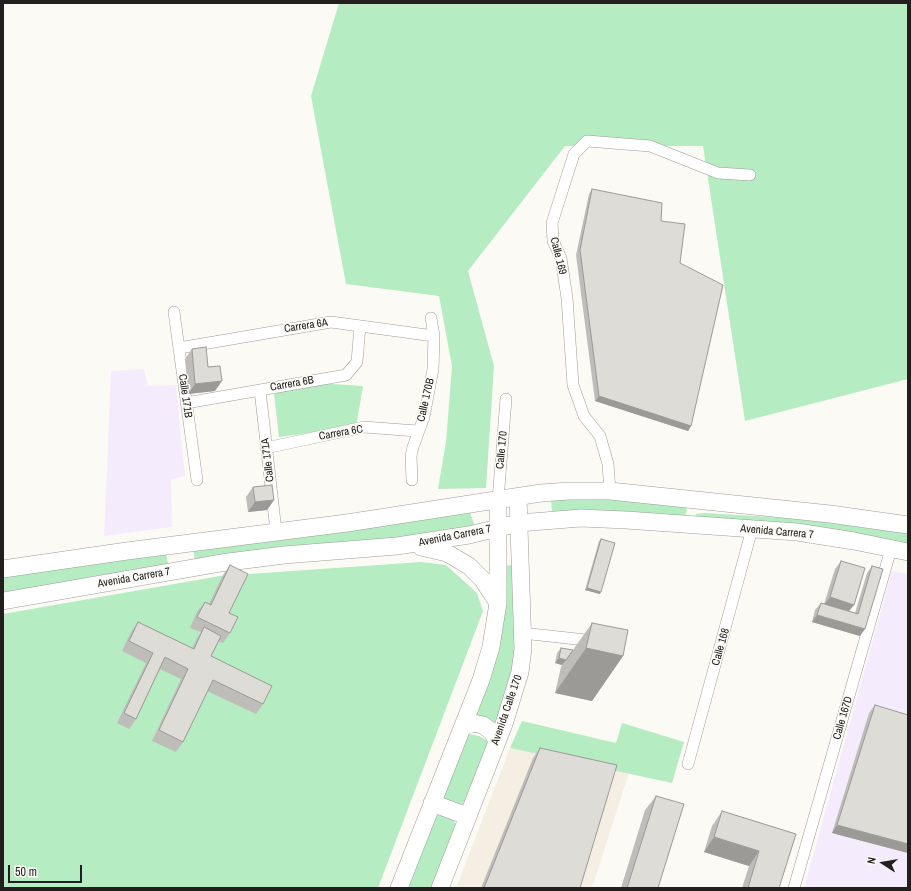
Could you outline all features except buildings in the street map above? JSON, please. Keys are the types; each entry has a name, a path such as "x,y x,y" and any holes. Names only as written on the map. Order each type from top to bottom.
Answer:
{"main road":[{"name":"Avenida Carrera 7","path":"3,569 276,531 347,523 518,497 569,491 610,491 836,515 908,525"},
{"name":"Avenida Calle 170","path":"440,888 497,741 518,681 522,663 518,497"},
{"path":"399,888 487,664 495,632 498,603 498,500"},
{"path":"695,525 691,514 695,506 702,501"},
{"name":"Avenida Carrera 7","path":"3,601 184,569 284,555 411,544 470,535 519,524 581,518 814,534 908,552"},
{"path":"179,544 184,569"},
{"path":"411,544 447,553 459,558 483,580 498,603"},
{"path":"463,726 473,723 483,725 492,732 497,741"},
{"path":"432,803 467,816"}],"street":[{"name":"Calle 169","path":"610,491 608,464 600,436 584,416 573,385 567,298 560,258 553,241 552,223 574,154 587,141 650,146 718,174 750,175"},
{"name":"Calle 171B","path":"174,312 197,480"},
{"name":"Calle 170B","path":"412,480 411,456 417,431 424,417 433,369 434,336 431,318"},
{"name":"Carrera 6A","path":"179,348 331,322 434,336"},
{"name":"Carrera 6B","path":"186,403 346,375 357,362 360,326"},
{"name":"Calle 171A","path":"260,390 276,531"},
{"name":"Calle 170","path":"498,500 506,399"},
{"name":"Carrera 6C","path":"266,448 364,427 417,431"},
{"name":"Calle 168","path":"688,764 752,530"},
{"name":"Calle 167D","path":"794,888 891,549"},
{"path":"522,634 607,642"}],"shaded area":[{"path":"144,369 148,386 176,385 185,476 171,480 172,527 104,536 111,371"},
{"path":"892,571 908,574 908,888 804,888"},
{"path":"510,748 629,773 592,888 456,888"}],"green space":[{"path":"339,3 908,3 908,379 745,421 703,146 565,146 468,271 494,366 486,488 438,489 446,442 452,366 439,296 346,284 311,96"},
{"path":"316,383 363,386 356,427 279,437 274,394"},
{"path":"607,498 687,507 685,520 552,512 551,499"},
{"path":"470,512 475,527 434,534 195,560 193,549 328,533"},
{"path":"705,513 803,519 908,532 908,545 695,518 696,514"},
{"path":"166,553 168,564 3,595 3,575"},
{"path":"421,562 446,565 477,593 483,611 378,888 3,888 3,614 220,576"},
{"path":"514,565 516,667 496,726 472,718 500,566"},
{"path":"522,721 616,743 622,723 684,742 672,783 510,748"},
{"path":"468,734 479,736 488,741 466,801 459,806 442,801"},
{"path":"437,811 451,816 456,825 433,888 405,888"}]}
